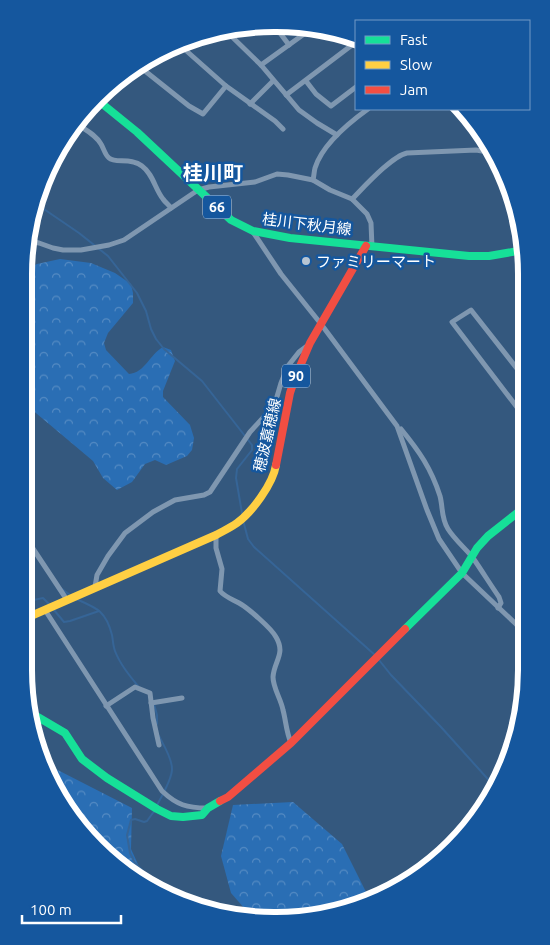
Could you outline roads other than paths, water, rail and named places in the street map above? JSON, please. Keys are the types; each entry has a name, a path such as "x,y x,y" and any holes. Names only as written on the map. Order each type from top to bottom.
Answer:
{"main road":[{"name":"桂川下秋月線","path":"103,105 137,132 231,220 253,231 290,238 469,256 516,253"},
{"name":"穂波嘉穂線","path":"32,616 216,535 237,523 248,513 268,487 274,472 290,393 310,343 369,246"},
{"path":"37,716 65,733 82,758 94,768 157,809 171,816 202,815 208,808 228,797 291,743 462,574 484,540 518,512"}],"street":[{"path":"280,32 289,44"},
{"path":"261,65 302,34"},
{"path":"232,37 261,65 299,110 337,135"},
{"path":"286,96 352,45"},
{"path":"185,50 226,86 275,121 283,129"},
{"path":"144,71 189,106 203,114 226,86"},
{"path":"250,104 273,81"},
{"path":"306,81 316,94 331,106 355,88"},
{"path":"313,180 316,166 322,154 337,135 367,110"},
{"path":"82,128 95,136 102,144 108,158 113,161 133,161 147,170 158,187 162,198 171,208"},
{"path":"352,199 382,170 403,154 483,151"},
{"path":"35,242 63,250 81,250 109,246 124,240 198,190 255,182 278,174 313,180 330,190 352,199 367,214 371,222 372,232 369,246"},
{"path":"253,231 281,274 397,426 412,442 426,463 436,483 441,499 442,516 448,529 472,557 499,597 501,603 498,608"},
{"path":"518,371 471,310 452,322 518,409"},
{"path":"95,588 97,575 124,533 153,512 176,500 204,495 210,492 250,432 271,409 288,366 299,352 310,343"},
{"path":"397,426 439,539 462,574 518,627"},
{"path":"216,535 216,548 222,569 220,591 223,595 241,604 270,630 276,637 281,650 273,677 284,710 287,732 291,743"},
{"path":"32,547 67,600"},
{"path":"45,610 162,791 171,800 181,804 195,808 208,808"},
{"path":"106,706 136,686 150,693 159,745"},
{"path":"151,703 182,698"}],"waterway":[{"path":"42,208 108,256 137,293 156,339 164,349 202,381 252,445 252,450 237,469 236,478 242,513"},
{"path":"243,520 248,539 254,547 376,656"},
{"path":"62,589 70,595"},
{"path":"32,600 43,598 49,604"},
{"path":"76,599 95,608 104,615 110,627 117,656 138,686"},
{"path":"54,610 64,622 99,611"},
{"path":"379,660 490,781"},
{"path":"154,704 157,724"},
{"path":"157,805 172,773 169,756 159,736"},
{"path":"149,877 135,863 130,853 127,835 131,820 147,821 155,810"}],"place":[{"name":"ファミリーマート","path":"306,261"}],"district":[{"name":"桂川町","path":"213,172"}]}
